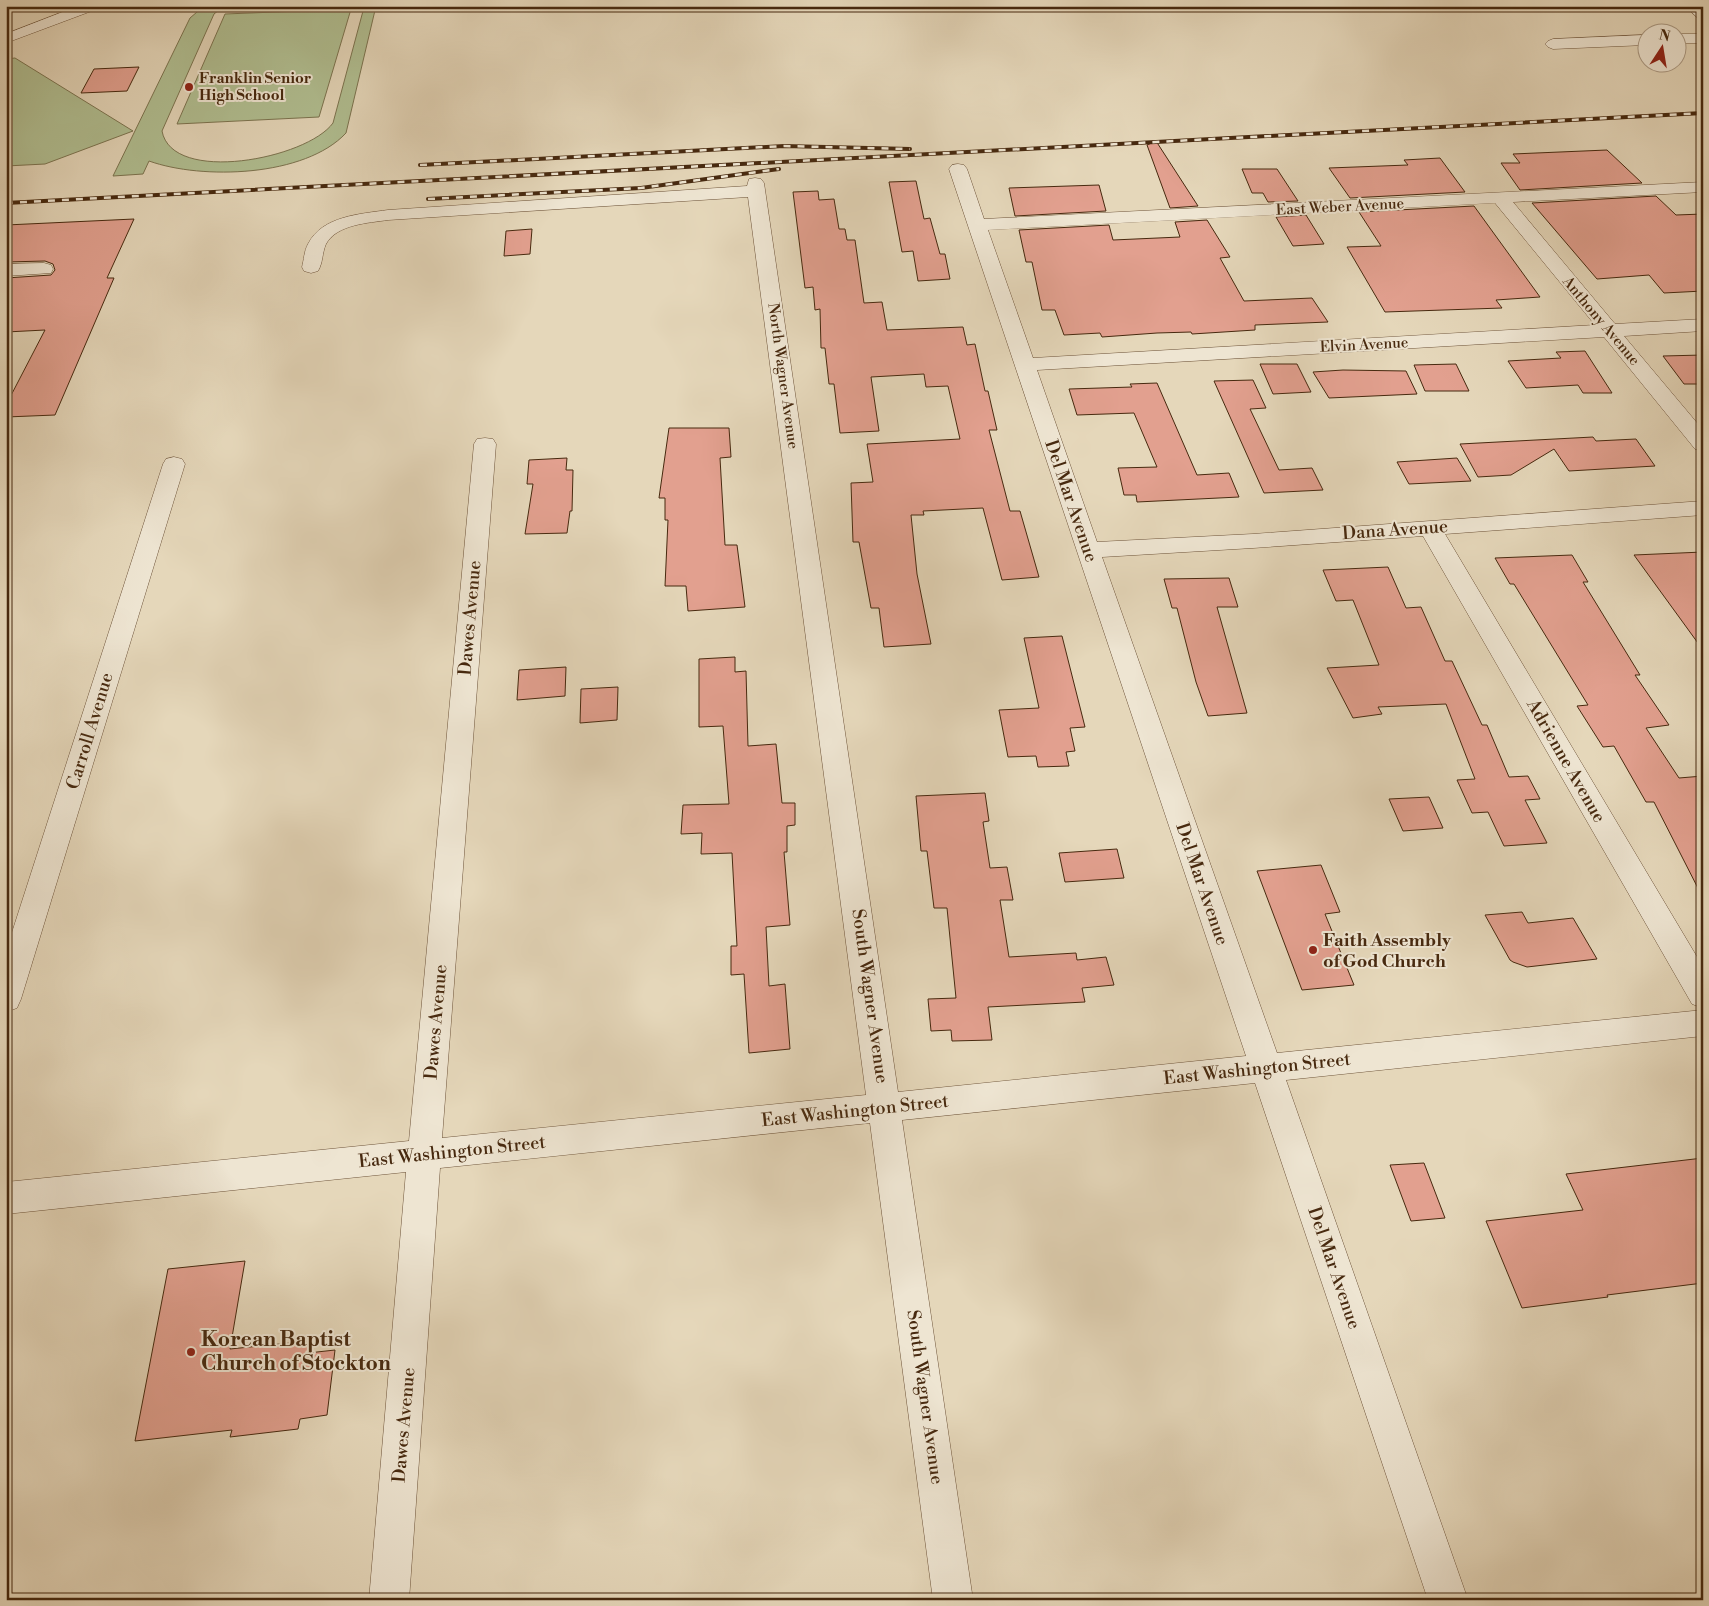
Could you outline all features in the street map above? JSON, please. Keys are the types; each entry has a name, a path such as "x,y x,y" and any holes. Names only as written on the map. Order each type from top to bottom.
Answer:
{"street":[{"path":"6,39 92,6"},
{"path":"1692,6 1703,15"},
{"path":"1686,39 1703,38"},
{"path":"1553,44 1636,40"},
{"name":"Del Mar Avenue","path":"958,169 1448,1600"},
{"name":"North Wagner Avenue","path":"311,267 317,244 328,231 354,220 398,214 755,187 810,570"},
{"name":"East Weber Avenue","path":"978,225 1703,187"},
{"name":"Anthony Avenue","path":"1500,198 1703,444"},
{"path":"6,270 44,269"},
{"name":"Elvin Avenue","path":"1025,365 1703,325"},
{"name":"Dawes Avenue","path":"389,1600 424,1155 485,444"},
{"name":"Carroll Avenue","path":"6,999 174,464"},
{"name":"Dana Avenue","path":"1087,550 1252,541 1703,508"},
{"name":"Adrienne Avenue","path":"1430,528 1703,995"},
{"name":"South Wagner Avenue","path":"810,570 954,1600"},
{"name":"East Washington Street","path":"6,1198 1703,1023"}],"green space":[{"path":"204,6 224,6 214,14 162,131 171,148 189,158 214,162 242,161 270,156 297,147 319,136 333,123 363,11 362,6 376,6 346,133 328,148 305,159 280,166 252,171 196,171 149,161 143,174 113,176 190,18"},
{"path":"351,9 319,117 177,124 225,14"},
{"path":"15,58 133,131 45,164 6,166 6,59"}],"building":[{"path":"139,67 127,91 81,93 94,69"},
{"path":"1156,141 1198,206 1170,208 1147,145"},
{"path":"1607,150 1642,183 1520,190 1501,163 1520,163 1513,154"},
{"path":"1440,158 1465,192 1350,198 1329,168 1408,165 1404,160"},
{"path":"1242,169 1277,169 1298,201 1268,202 1263,193 1252,193"},
{"path":"916,181 924,219 930,218 940,254 945,254 950,279 918,281 913,251 902,252 889,182"},
{"path":"1099,185 1106,211 1015,216 1009,188"},
{"path":"818,191 819,200 834,199 839,229 845,229 847,240 855,240 864,303 882,302 887,330 963,327 967,345 975,344 985,391 988,391 997,430 989,430 1010,511 1020,511 1039,577 1002,580 983,508 923,511 924,515 911,515 917,574 931,644 884,647 879,608 871,608 859,542 853,542 851,483 873,482 867,444 960,439 948,386 926,387 924,374 871,377 879,431 840,433 834,384 829,384 825,348 821,348 820,309 815,310 813,287 805,288 793,192"},
{"path":"1656,196 1676,215 1703,214 1703,291 1664,293 1649,275 1597,279 1532,203"},
{"path":"1474,206 1540,297 1496,300 1502,308 1385,312 1347,247 1381,246 1359,212"},
{"path":"1306,215 1324,244 1293,246 1276,217"},
{"path":"134,219 107,278 114,278 55,415 6,417 6,405 45,330 6,332 6,278 51,275 55,270 53,264 45,261 6,262 6,225"},
{"path":"1207,220 1230,257 1220,258 1244,301 1312,298 1328,322 1255,325 1255,330 1192,334 1191,332 1157,333 1102,337 1100,333 1064,335 1055,310 1042,310 1032,262 1026,262 1019,230 1109,225 1113,240 1180,237 1175,222"},
{"path":"532,229 530,254 504,256 506,231"},
{"path":"1585,351 1612,393 1583,393 1578,385 1526,388 1508,361 1561,358 1556,352"},
{"path":"1703,355 1703,384 1684,384 1663,356"},
{"path":"1260,364 1297,364 1311,392 1273,394"},
{"path":"1456,364 1469,391 1425,391 1414,365"},
{"path":"1343,370 1406,371 1417,394 1329,398 1313,372"},
{"path":"1253,380 1266,408 1250,409 1279,470 1312,468 1323,490 1264,493 1214,381"},
{"path":"1157,383 1197,475 1229,473 1239,497 1137,502 1136,495 1124,495 1118,468 1157,467 1134,413 1077,415 1069,389 1132,387 1130,384"},
{"path":"669,428 729,428 731,457 720,458 725,545 737,545 745,607 688,611 686,586 665,586 668,520 665,520 665,498 659,498"},
{"path":"1593,437 1596,441 1636,439 1655,466 1569,471 1554,449 1511,475 1478,477 1460,444"},
{"path":"567,458 566,470 573,470 572,511 570,511 567,533 525,534 533,484 527,484 529,460"},
{"path":"1457,458 1471,481 1409,484 1397,462"},
{"path":"1703,552 1703,650 1634,555"},
{"path":"1572,555 1588,582 1583,582 1640,675 1635,675 1669,725 1646,728 1679,778 1703,776 1703,898 1654,802 1646,802 1614,746 1603,747 1577,706 1588,705 1514,584 1510,584 1495,558"},
{"path":"1388,567 1406,608 1421,607 1445,661 1452,661 1482,725 1487,725 1509,777 1528,776 1540,799 1525,800 1547,843 1504,846 1488,812 1472,813 1457,780 1475,779 1446,704 1378,707 1382,714 1353,718 1327,668 1379,665 1353,600 1336,601 1323,570"},
{"path":"1229,578 1238,607 1217,607 1247,713 1208,716 1196,682 1177,608 1172,608 1164,579"},
{"path":"1062,636 1085,727 1070,728 1075,751 1066,752 1069,766 1038,767 1036,756 1008,757 999,710 1039,708 1024,638"},
{"path":"735,657 735,672 746,671 748,746 776,744 782,803 795,803 795,825 787,826 787,852 784,852 790,925 766,927 769,986 785,984 790,1049 749,1053 744,974 731,975 731,946 737,946 732,853 701,854 702,833 681,834 683,805 729,804 723,726 699,727 699,659"},
{"path":"566,667 565,696 517,700 519,670"},
{"path":"618,687 617,720 580,723 581,689"},
{"path":"985,793 989,821 983,822 990,868 1007,867 1013,900 1000,900 1009,957 1076,953 1077,960 1106,957 1114,985 1082,988 1085,1002 988,1007 992,1040 952,1041 951,1030 931,1031 928,999 956,998 947,908 934,908 927,851 921,851 916,796"},
{"path":"1429,797 1443,828 1403,831 1389,799"},
{"path":"1117,849 1124,878 1065,882 1059,853"},
{"name":"Faith Assembly of God Church","path":"1321,865 1340,912 1325,914 1354,985 1302,990 1257,871"},
{"path":"1522,912 1528,923 1573,918 1597,959 1527,967 1513,962 1510,960 1485,915"},
{"path":"1703,1158 1703,1283 1522,1308 1486,1221 1583,1210 1566,1174"},
{"path":"1424,1163 1445,1218 1411,1221 1390,1165"},
{"name":"Korean Baptist Church of Stockton","path":"245,1261 230,1349 309,1341 308,1353 335,1350 327,1415 300,1419 298,1429 230,1437 232,1430 135,1441 168,1269"}],"railway":[{"path":"6,203 1703,113"},
{"path":"420,165 784,146 910,149"},
{"path":"428,199 641,188 779,169"}],"place":[{"name":"Franklin Senior High School","path":"189,87"},
{"name":"Faith Assembly of God Church","path":"1313,950"},
{"name":"Korean Baptist Church of Stockton","path":"191,1352"}]}
